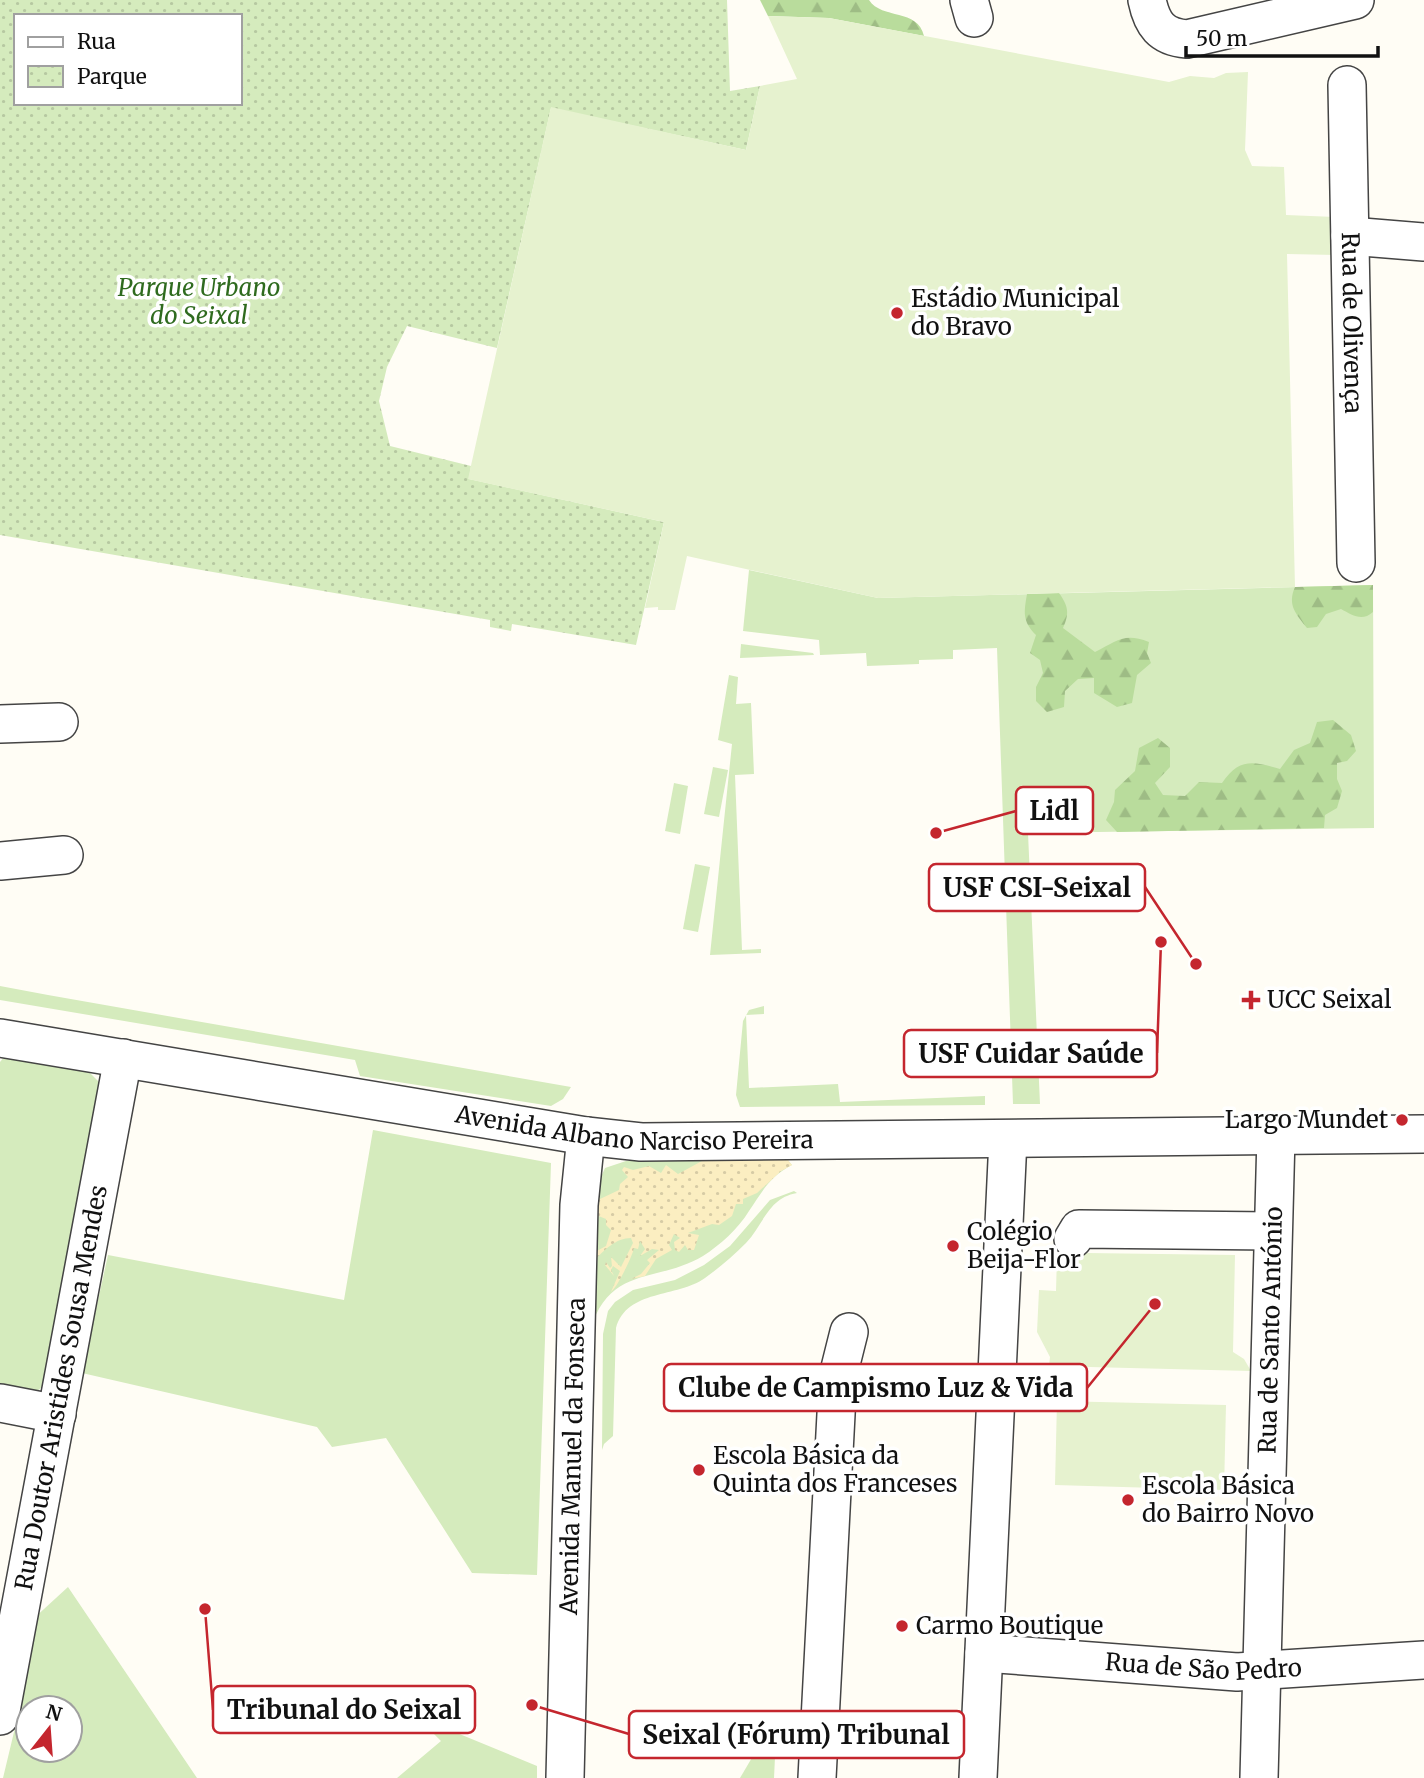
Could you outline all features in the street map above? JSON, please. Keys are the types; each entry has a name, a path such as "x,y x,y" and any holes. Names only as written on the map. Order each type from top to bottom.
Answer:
{"street":[{"path":"1147,0 1155,25 1163,34 1187,39 1354,0"},
{"name":"Rua de Olivença","path":"1347,85 1356,563"},
{"path":"1350,236 1424,242"},
{"path":"0,724 59,722"},
{"path":"0,861 64,855"},
{"name":"Avenida Albano Narciso Pereira","path":"0,1038 586,1136 661,1142 1424,1134"},
{"name":"Rua Doutor Aristides Sousa Mendes","path":"0,1716 123,1058"},
{"name":"Avenida Manuel da Fonseca","path":"565,1778 579,1205 586,1136"},
{"name":"Rua de Santo António","path":"1259,1778 1276,1136"},
{"path":"978,1778 1008,1139"},
{"path":"1073,1239 1079,1229 1272,1231"},
{"path":"817,1778 838,1376 849,1332"},
{"path":"0,1403 57,1414"},
{"name":"Rua de São Pedro","path":"984,1653 1220,1671 1261,1671 1424,1660"}],"green space":[{"name":"Parque Urbano do Seixal","path":"0,0 727,0 730,91 760,86 746,150 551,108 497,348 407,326 387,367 379,401 390,446 471,466 469,479 664,522 636,645 512,624 511,631 490,627 490,620 0,535"},
{"path":"760,0 869,0 882,10 915,21 924,36 829,18 768,16"},
{"name":"Estádio Municipal do Bravo","path":"768,16 829,18 1169,82 1190,76 1214,78 1226,73 1248,72 1245,150 1252,166 1284,167 1286,215 1335,217 1336,255 1287,254 1295,587 878,598 687,556 675,610 658,610 658,607 645,608 664,522 468,479 551,107 746,150 760,86 797,79"},
{"path":"749,570 878,598 1373,585 1374,828 1028,833 1040,1104 1013,1104 997,648 953,650 953,659 919,660 919,664 867,666 866,653 820,655 819,640 743,631"},
{"path":"1373,585 1373,612 1365,617 1341,609 1326,614 1317,627 1307,628 1292,604 1295,587"},
{"path":"1059,593 1067,610 1063,628 1095,652 1127,638 1149,642 1147,653 1151,663 1137,675 1132,703 1117,707 1094,693 1094,678 1078,679 1065,691 1064,707 1047,712 1036,701 1036,687 1043,673 1040,660 1030,653 1036,635 1025,616 1027,594"},
{"path":"741,644 813,653 814,655 740,658"},
{"path":"729,675 738,677 736,704 751,703 754,774 735,775 742,950 761,949 761,953 710,955 732,744 718,740"},
{"path":"1333,720 1351,735 1356,751 1347,761 1337,763 1337,779 1342,791 1337,808 1325,815 1324,828 1117,832 1106,820 1114,802 1115,790 1135,771 1139,748 1158,738 1170,748 1170,767 1155,783 1163,795 1185,796 1199,782 1222,783 1241,765 1254,763 1280,769 1294,750 1310,743 1317,722"},
{"path":"713,767 728,770 719,817 704,814"},
{"path":"674,783 688,786 680,834 665,831"},
{"path":"695,864 710,867 698,932 683,929"},
{"path":"0,986 571,1087 563,1099 551,1106 360,1076 355,1060 0,1000"},
{"path":"764,1006 764,1014 746,1015 749,1010"},
{"path":"746,1015 749,1088 838,1084 840,1102 985,1096 985,1105 740,1107 736,1095 743,1021"},
{"path":"4,1057 87,1070 101,1084 44,1385 31,1397 0,1391 0,1062"},
{"path":"373,1130 551,1163 537,1575 472,1573 386,1438 332,1447 317,1427 82,1373 108,1255 344,1300"},
{"path":"787,1159 792,1165 772,1179 740,1224 722,1242 687,1264 626,1283 602,1304 593,1322 596,1188 605,1168 626,1161"},
{"path":"794,1191 797,1193 779,1200 746,1243 705,1278 681,1289 642,1300 622,1315 616,1328 613,1436 604,1444 602,1450 603,1334 608,1311 615,1302 633,1290 675,1280 704,1265 730,1246 770,1200"},
{"path":"1087,1253 1235,1255 1233,1352 1244,1359 1251,1371 1049,1366 1050,1357 1037,1332 1039,1290 1056,1291 1057,1256 1083,1256"},
{"path":"1057,1401 1226,1405 1224,1490 1055,1485"},
{"path":"68,1587 197,1778 3,1778 14,1732 14,1764 84,1764 84,1694 22,1694 32,1620"},
{"path":"777,1715 774,1778 740,1778"},
{"path":"440,1726 537,1766 537,1778 397,1778 441,1741 432,1732"}],"sand":[{"path":"787,1159 792,1165 781,1171 757,1193 743,1199 743,1204 736,1204 732,1216 719,1225 712,1224 688,1233 699,1235 694,1250 688,1250 685,1245 679,1252 675,1250 674,1242 680,1238 674,1234 669,1245 672,1250 656,1259 645,1276 631,1279 641,1274 650,1263 647,1260 659,1250 652,1249 640,1256 645,1249 640,1241 638,1249 634,1248 611,1292 620,1271 613,1266 611,1270 614,1276 605,1265 606,1262 610,1268 611,1257 621,1267 633,1243 631,1238 615,1242 594,1261 595,1252 606,1246 611,1230 606,1225 606,1219 596,1215 596,1194 600,1199 619,1190 620,1184 628,1177 622,1170 624,1167 633,1170 649,1166 661,1173 666,1165 678,1174 702,1161"}],"place":[{"name":"Estádio Municipal do Bravo","path":"897,313"},
{"name":"Lidl","path":"936,833"},
{"name":"USF Cuidar Saúde","path":"1161,942"},
{"name":"USF CSI-Seixal","path":"1196,964"},
{"name":"UCC Seixal","path":"1251,1000"},
{"name":"Largo Mundet","path":"1402,1120"},
{"name":"Colégio Beija-Flor","path":"953,1246"},
{"name":"Clube de Campismo Luz & Vida","path":"1155,1304"},
{"name":"Escola Básica da Quinta dos Franceses","path":"699,1470"},
{"name":"Escola Básica do Bairro Novo","path":"1128,1500"},
{"name":"Tribunal do Seixal","path":"205,1609"},
{"name":"Carmo Boutique","path":"902,1626"},
{"name":"Seixal (Fórum) Tribunal","path":"532,1705"}]}
